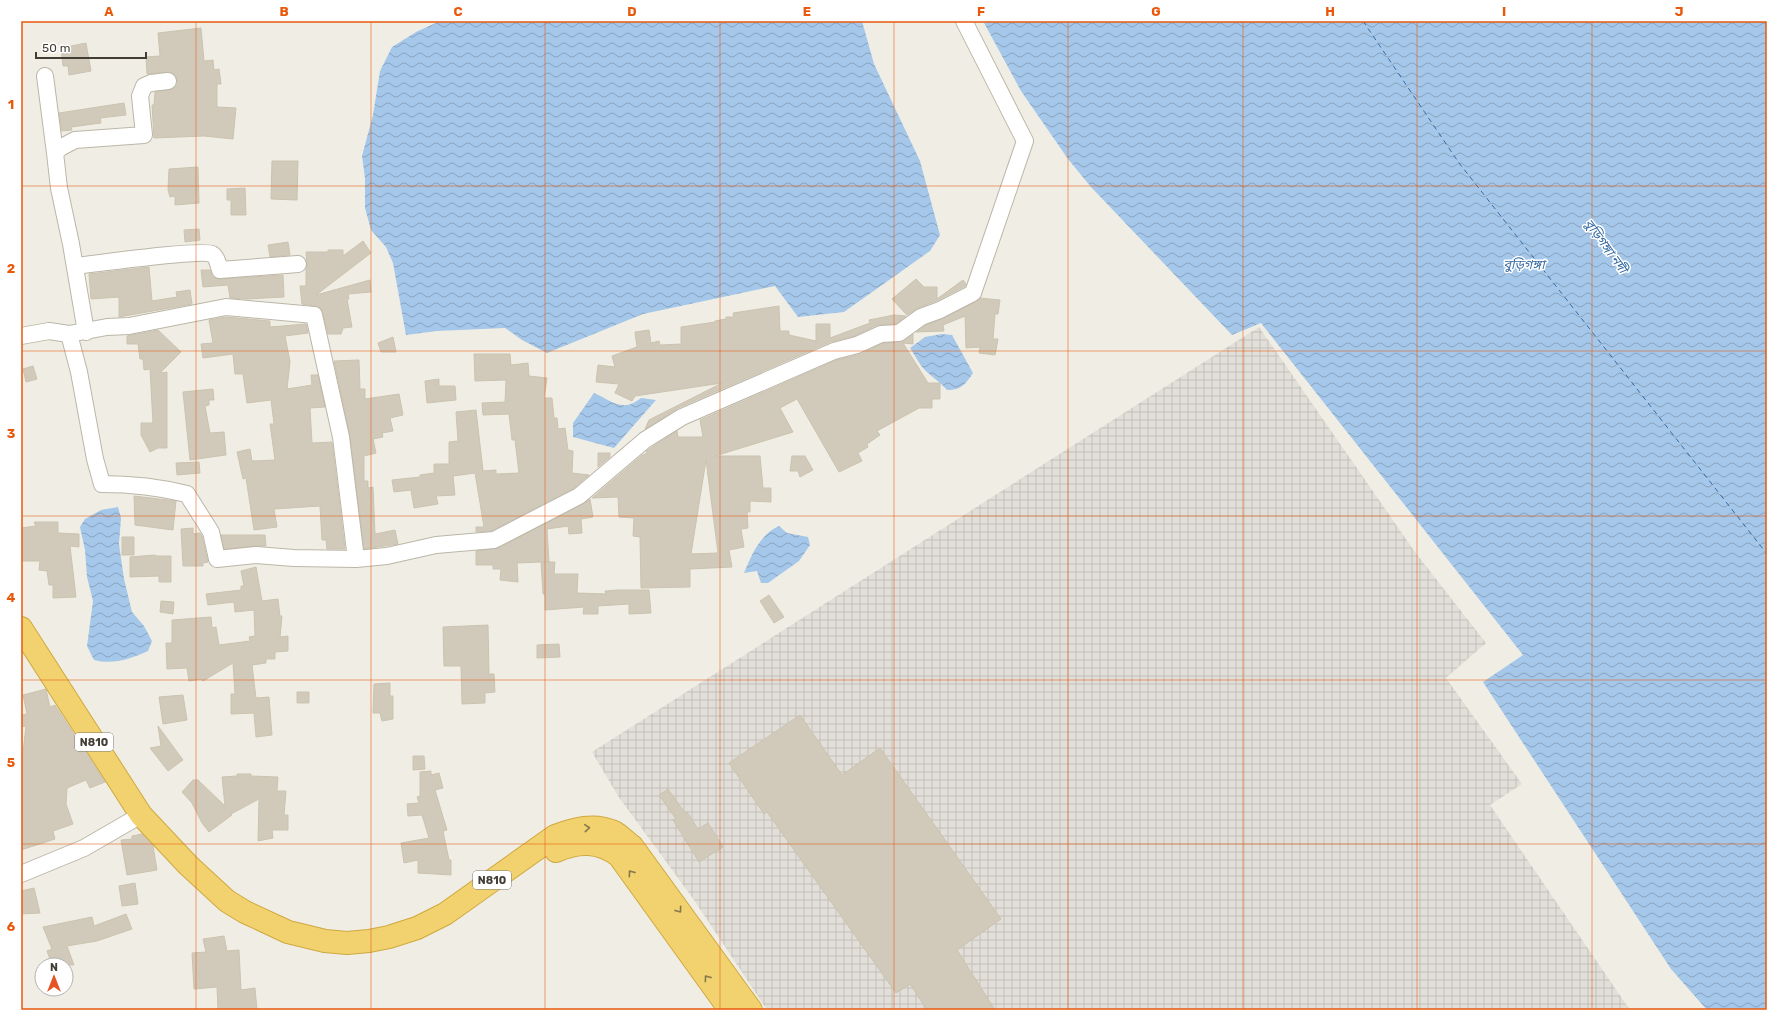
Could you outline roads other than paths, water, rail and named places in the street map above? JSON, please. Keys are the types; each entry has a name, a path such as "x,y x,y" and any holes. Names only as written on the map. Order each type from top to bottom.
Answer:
{"highway":[{"name":"N810","path":"21,628 141,815 174,851 184,868 198,884 214,900 246,920 273,933 300,942 332,948 355,949 377,943 389,937 431,922 555,836 576,829 596,827 615,832 632,846 751,1010"},
{"name":"N810","path":"377,943 398,943 423,936 475,906 546,855 570,845 583,843 598,844 619,856 730,1010"}],"street":[{"path":"69,334 79,372 95,459 102,484 131,484 163,488 187,494 211,532 217,559 256,555 294,558 356,559 387,556 436,545 494,540 579,496 645,440 682,417 834,351 857,345 881,334 899,333 921,317 940,310 974,293 1025,141 964,21"},
{"path":"45,76 59,188 75,266 86,332"},
{"path":"55,153 60,148 75,140 144,135 140,96 144,86 151,83 168,81"},
{"path":"75,266 186,254 209,253 214,255 217,259 220,270 298,264"},
{"path":"21,336 49,331 69,334 107,327 129,326 226,307 314,315 342,437 356,559"},
{"path":"21,874 84,848 141,815"}],"water":[{"path":"440,21 862,21 874,64 920,161 940,235 930,251 844,312 798,317 775,286 643,314 547,353 522,340 505,328 437,331 406,335 393,263 386,247 371,230 365,208 365,178 362,156 373,115 380,71 392,47 416,32"},
{"name":"বুড়িগঙ্গা","path":"983,21 1767,21 1767,1010 1707,1010 1671,969 1483,682 1523,655 1261,323 1232,335 1091,187 1068,159 1021,91"},
{"path":"942,334 952,335 973,373 965,384 956,389 947,390 925,370 910,348 925,337"},
{"path":"594,393 612,402 623,405 629,405 641,398 656,400 614,448 573,437 573,423"},
{"path":"118,507 121,518 119,544 124,579 132,612 144,626 152,641 148,651 128,659 108,662 94,660 87,646 93,601 87,577 85,550 80,527 85,519 101,510"},
{"path":"779,526 787,533 808,537 810,545 799,561 768,583 761,583 757,571 744,573 761,540 766,534"}],"water label":[{"name":"বুড়িগঙ্গা নদী","path":"1606,246"}]}
